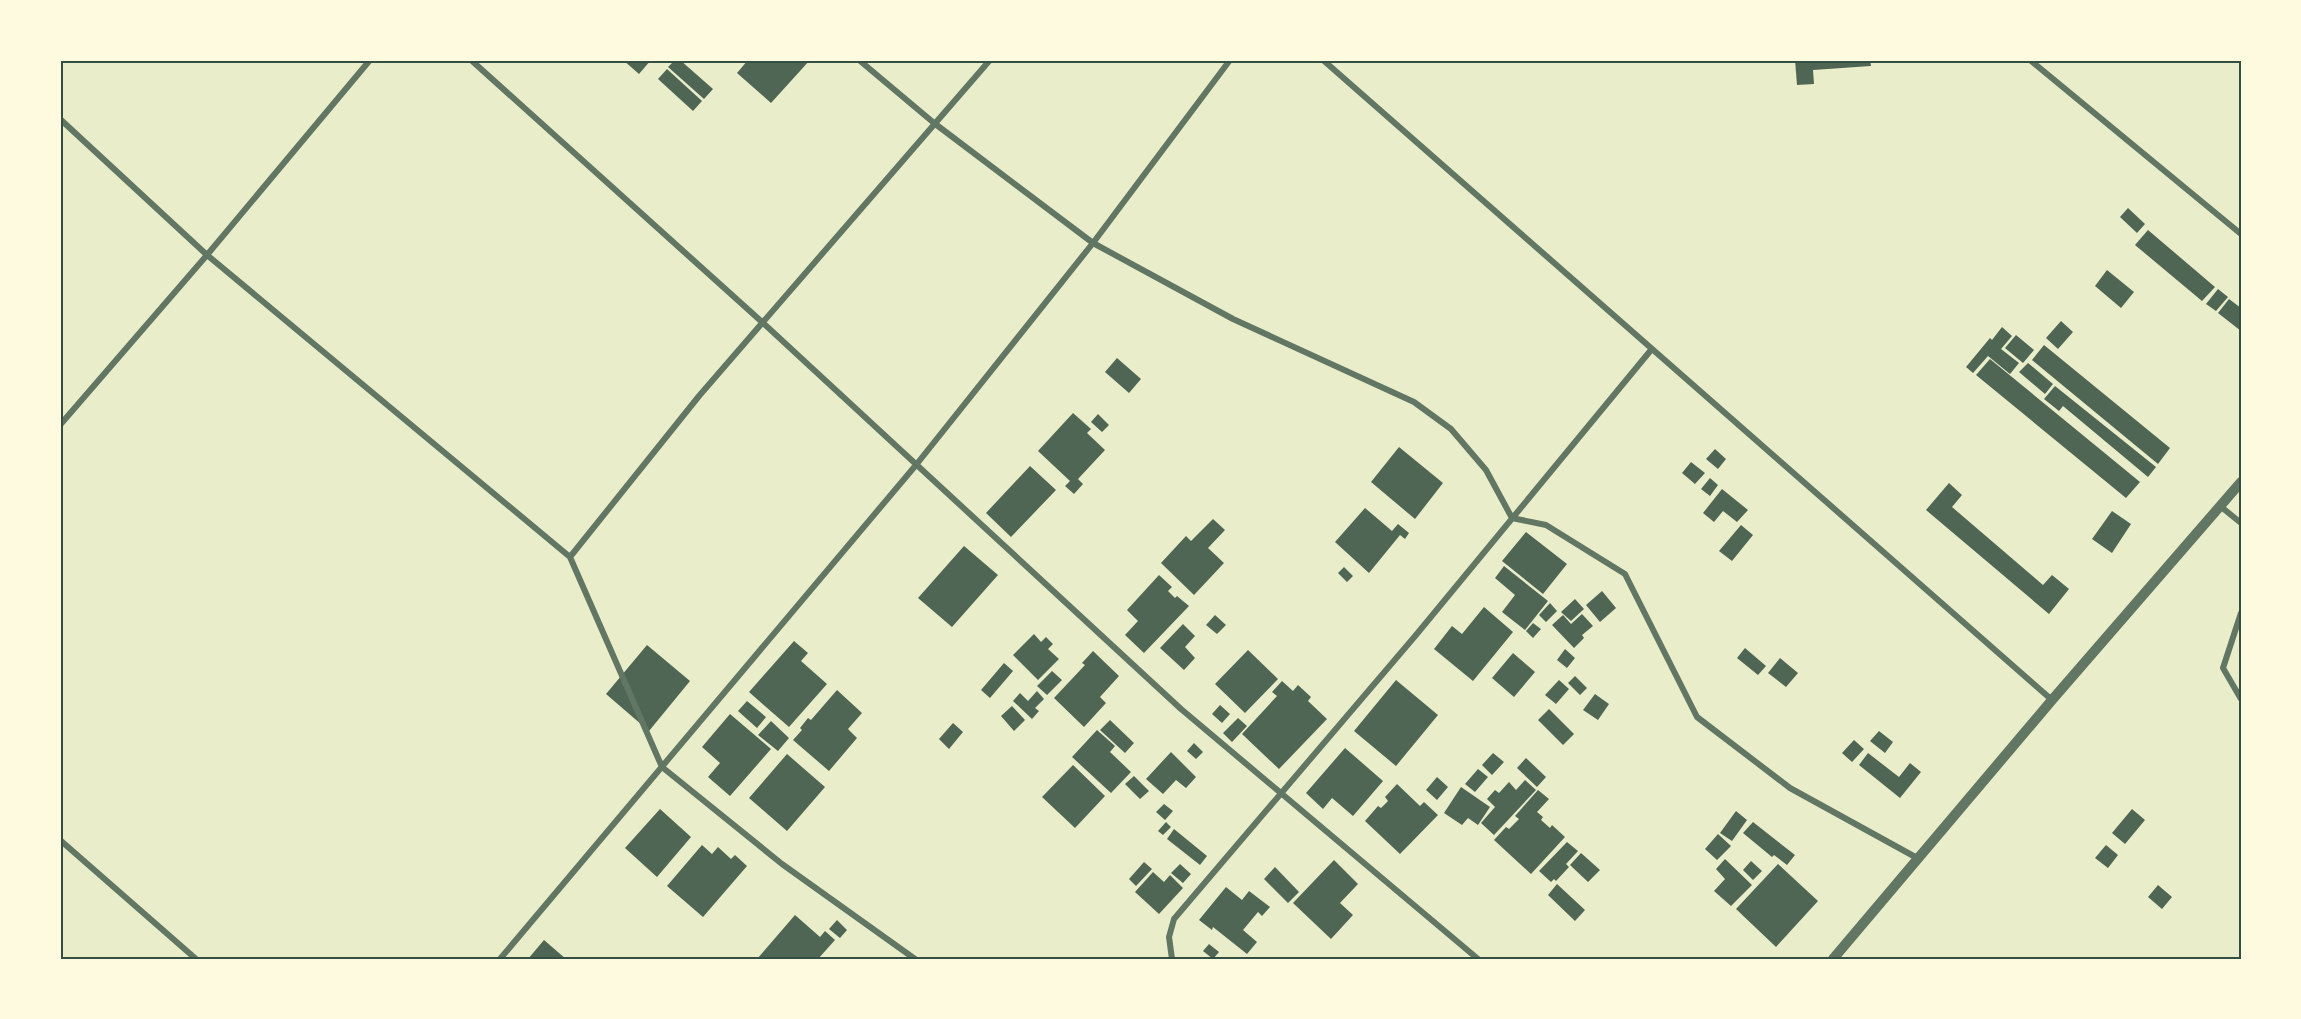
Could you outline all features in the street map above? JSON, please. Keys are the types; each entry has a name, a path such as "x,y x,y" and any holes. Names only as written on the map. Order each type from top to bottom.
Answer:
{"street":[{"path":"60,425 207,255 370,60"},
{"path":"471,60 762,322 1181,709 1478,959"},
{"path":"859,60 934,123 1092,243 1233,319 1414,402 1451,429 1486,470 1512,518 1546,525 1625,574 1697,717 1790,788 1919,859"},
{"path":"570,557 699,396 990,60"},
{"path":"500,959 916,465 1092,243 1230,60"},
{"path":"1323,60 2052,700"},
{"path":"2030,60 2241,234"},
{"path":"60,119 207,255 570,557 662,767 782,864 915,959"},
{"path":"1172,959 1169,937 1174,919 1651,350"},
{"path":"1833,959 2052,700 2241,482"},
{"path":"2220,506 2241,523"},
{"path":"2241,612 2223,668 2241,699"},
{"path":"60,840 196,959"}],"building":[{"path":"623,60 651,60 639,74"},
{"path":"675,60 680,60 713,89 704,99 668,67"},
{"path":"748,60 810,60 771,103 737,73"},
{"path":"1795,60 1870,60 1871,66 1813,70 1814,84 1797,85"},
{"path":"667,69 702,101 693,111 658,79"},
{"path":"2128,208 2145,224 2137,233 2120,217"},
{"path":"2148,230 2215,287 2202,301 2135,245"},
{"path":"2107,270 2134,292 2121,308 2095,286"},
{"path":"2218,289 2228,297 2216,311 2206,304"},
{"path":"2229,299 2241,308 2241,331 2218,313"},
{"path":"2061,321 2073,332 2058,349 2046,338"},
{"path":"2002,327 2012,336 2001,349 2019,363 2010,374 1988,356 1973,373 1966,367"},
{"path":"2016,335 2034,350 2023,363 2005,348"},
{"path":"2044,345 2170,448 2158,464 2032,360"},
{"path":"1117,358 1141,379 1129,393 1105,372"},
{"path":"1990,359 2140,482 2126,498 1976,375"},
{"path":"2028,363 2053,384 2045,394 2019,372"},
{"path":"2055,386 2156,467 2148,477 2063,406 2059,411 2044,399"},
{"path":"1073,413 1091,429 1087,433 1105,450 1078,479 1083,484 1074,494 1065,486 1070,481 1038,451"},
{"path":"1098,414 1109,425 1102,432 1091,422"},
{"path":"1399,447 1443,483 1415,519 1371,482"},
{"path":"1715,449 1726,459 1718,469 1706,459"},
{"path":"1691,462 1705,473 1695,484 1682,473"},
{"path":"1030,466 1056,490 1011,537 986,513"},
{"path":"1710,478 1718,485 1710,496 1701,489"},
{"path":"1949,483 1962,495 1952,507 2043,585 2052,575 2069,589 2049,614 1926,510"},
{"path":"1722,489 1748,510 1737,522 1723,511 1714,522 1703,513"},
{"path":"1365,508 1392,531 1398,524 1409,533 1405,539 1400,535 1369,573 1335,542"},
{"path":"2112,511 2131,524 2112,553 2092,539"},
{"path":"1213,519 1225,530 1208,548 1224,563 1194,595 1161,563 1186,536 1191,541"},
{"path":"1741,525 1753,535 1732,561 1719,551"},
{"path":"1526,532 1567,564 1543,594 1502,561"},
{"path":"964,546 998,575 952,627 918,598"},
{"path":"1504,566 1548,601 1525,630 1502,612 1515,595 1495,578"},
{"path":"1344,567 1353,576 1347,582 1338,573"},
{"path":"1159,575 1172,587 1168,591 1189,606 1144,653 1125,635 1138,621 1127,610"},
{"path":"1602,591 1616,608 1600,622 1586,605"},
{"path":"1575,599 1584,609 1571,621 1561,612"},
{"path":"1550,603 1557,611 1546,622 1539,615"},
{"path":"1484,607 1513,632 1473,681 1434,649 1452,626 1462,634"},
{"path":"1582,614 1593,626 1582,635 1584,638 1574,648 1552,625 1563,615 1571,624"},
{"path":"1215,615 1226,625 1217,634 1206,625"},
{"path":"1533,623 1541,629 1533,638 1526,631"},
{"path":"1183,624 1195,636 1185,647 1195,658 1184,670 1160,648"},
{"path":"1034,634 1041,642 1046,637 1053,644 1048,649 1059,659 1038,680 1013,655"},
{"path":"794,641 808,653 801,661 827,684 789,727 749,692"},
{"path":"647,645 690,681 649,731 606,694"},
{"path":"1745,648 1766,666 1758,675 1737,658"},
{"path":"1565,649 1575,658 1567,668 1557,660"},
{"path":"1248,650 1278,679 1245,713 1215,684"},
{"path":"1093,651 1119,676 1100,697 1106,703 1084,727 1054,698 1085,665 1082,663"},
{"path":"1513,653 1535,672 1514,697 1492,678"},
{"path":"1780,658 1798,673 1786,687 1768,673"},
{"path":"1004,663 1013,671 990,698 981,690"},
{"path":"1052,671 1062,680 1047,695 1037,686"},
{"path":"1575,676 1587,688 1580,695 1568,683"},
{"path":"1396,680 1438,715 1396,766 1354,731"},
{"path":"1559,680 1569,689 1556,704 1545,695"},
{"path":"1282,681 1293,691 1298,685 1311,697 1308,701 1327,719 1279,769 1242,734 1277,696 1272,692"},
{"path":"837,690 862,713 848,729 857,738 829,771 793,740 802,730 800,728 808,718 811,720"},
{"path":"1037,691 1044,699 1035,708 1039,711 1032,719 1013,701 1020,693 1028,701"},
{"path":"1595,694 1609,704 1598,720 1583,710"},
{"path":"747,701 766,717 757,728 738,711"},
{"path":"1220,705 1230,714 1222,723 1212,714"},
{"path":"1012,706 1025,720 1014,731 1001,716"},
{"path":"1549,709 1574,734 1563,745 1538,720"},
{"path":"730,714 771,749 730,796 708,777 720,763 702,747"},
{"path":"1238,718 1247,726 1232,742 1223,733"},
{"path":"1110,720 1134,743 1125,753 1100,730"},
{"path":"771,721 789,738 778,751 758,735"},
{"path":"953,723 963,732 949,749 939,739"},
{"path":"1097,730 1115,746 1110,752 1131,772 1111,793 1072,757"},
{"path":"1879,731 1893,742 1885,753 1870,741"},
{"path":"1854,740 1864,749 1852,762 1842,753"},
{"path":"1194,743 1203,752 1196,759 1187,751"},
{"path":"1345,748 1383,781 1353,816 1332,798 1323,809 1306,793"},
{"path":"1171,752 1196,777 1186,788 1176,780 1163,794 1146,779"},
{"path":"1493,753 1504,762 1492,775 1482,765"},
{"path":"1868,753 1899,777 1910,763 1921,772 1900,798 1859,765"},
{"path":"787,754 825,787 787,831 749,798"},
{"path":"1526,758 1546,777 1537,787 1517,768"},
{"path":"1073,765 1105,796 1075,828 1042,797"},
{"path":"1478,769 1488,777 1475,792 1465,784"},
{"path":"1134,776 1149,791 1140,799 1125,784"},
{"path":"1437,777 1448,787 1437,800 1426,790"},
{"path":"1525,780 1536,790 1494,835 1481,823 1495,807 1487,799 1495,790 1499,793 1509,782 1516,790"},
{"path":"1397,784 1420,806 1424,802 1438,815 1400,854 1365,821 1378,806 1381,808 1388,801 1385,797"},
{"path":"1461,787 1490,807 1478,825 1468,818 1462,825 1444,813"},
{"path":"1538,790 1549,799 1537,812 1543,817 1541,820 1550,828 1552,825 1565,837 1531,874 1494,840 1506,827 1509,829 1519,819 1515,816"},
{"path":"1164,804 1173,811 1165,820 1156,812"},
{"path":"660,809 691,837 657,877 625,848"},
{"path":"2132,809 2145,820 2125,844 2112,833"},
{"path":"1736,811 1747,820 1732,841 1720,833"},
{"path":"1166,822 1171,827 1163,835 1158,831"},
{"path":"1753,822 1795,855 1787,865 1774,855 1772,857 1743,833"},
{"path":"1174,829 1207,856 1200,865 1167,839"},
{"path":"1718,834 1731,846 1717,860 1705,849"},
{"path":"1567,842 1578,851 1566,864 1569,867 1556,881 1554,879 1551,882 1539,871"},
{"path":"702,845 712,854 718,847 731,859 735,855 747,866 703,917 667,886"},
{"path":"2106,845 2118,855 2108,868 2095,858"},
{"path":"1581,853 1600,870 1588,882 1570,865"},
{"path":"1725,859 1752,885 1731,906 1714,891 1725,879 1716,869"},
{"path":"1334,860 1358,884 1340,903 1353,915 1331,939 1293,903"},
{"path":"1751,861 1762,871 1753,880 1743,870"},
{"path":"1144,862 1152,869 1136,886 1129,879"},
{"path":"1180,864 1191,874 1183,883 1171,873"},
{"path":"1778,864 1818,901 1776,947 1736,909"},
{"path":"1275,867 1299,892 1288,903 1264,879"},
{"path":"1153,872 1164,882 1170,875 1183,888 1159,914 1135,892"},
{"path":"1557,884 1585,910 1575,921 1548,895"},
{"path":"2158,885 2172,897 2162,909 2148,897"},
{"path":"1226,887 1242,900 1249,891 1270,907 1262,916 1258,912 1243,930 1257,942 1247,954 1213,927 1212,930 1199,920"},
{"path":"795,915 820,937 825,931 835,940 818,959 757,959"},
{"path":"837,920 847,930 840,938 829,929"},
{"path":"544,940 566,959 528,959"},
{"path":"1209,944 1219,952 1213,959 1203,951"}]}
